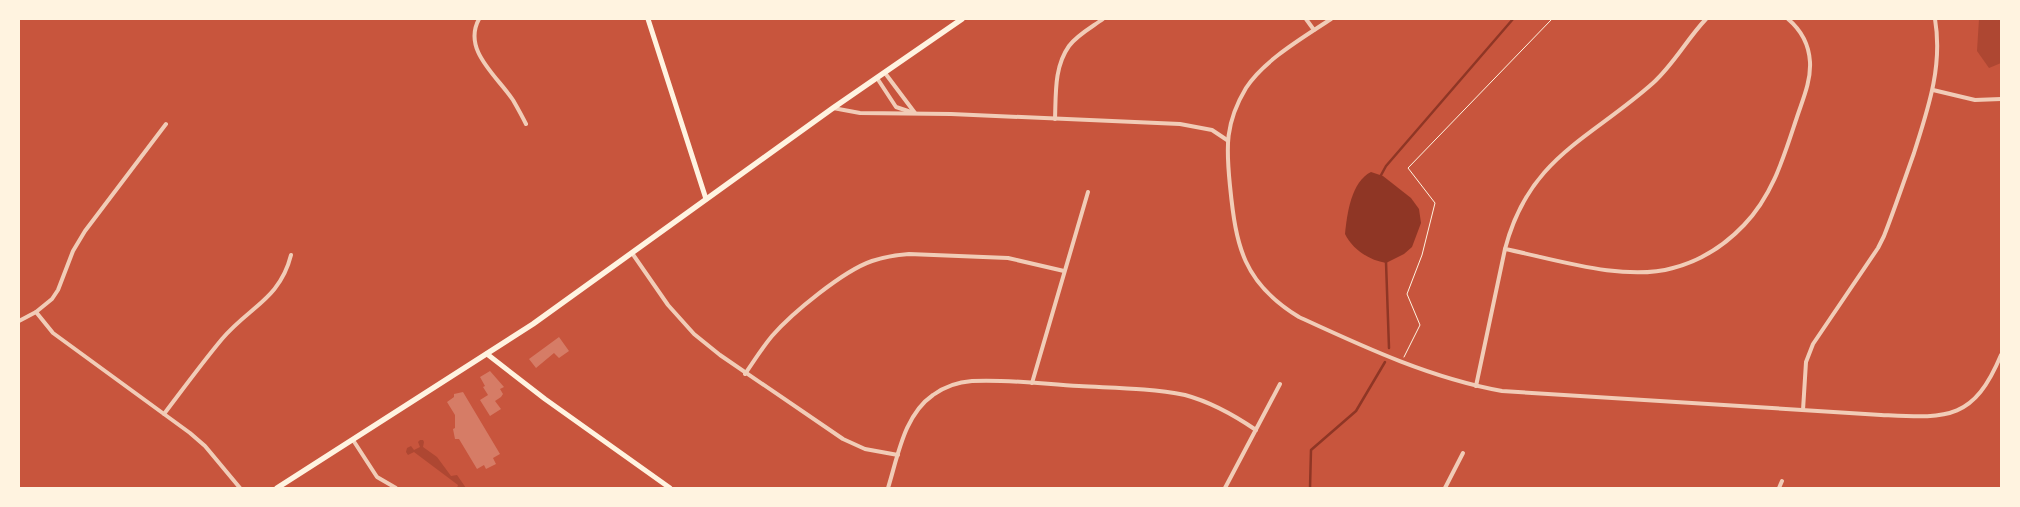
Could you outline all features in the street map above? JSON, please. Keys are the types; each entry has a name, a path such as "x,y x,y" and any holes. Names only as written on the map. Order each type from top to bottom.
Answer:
{"main road":[{"path":"648,19 706,199"},
{"path":"277,488 533,324 833,108 962,19"},
{"path":"487,354 539,395 670,488"}],"street":[{"path":"479,19 474,36 480,55 490,72 512,99 526,124"},
{"path":"1055,118 1057,72 1065,53 1077,38 1103,19"},
{"path":"1306,19 1314,30"},
{"path":"1331,19 1266,65 1256,75 1247,87 1235,110 1227,140 1235,232 1243,256 1260,285 1272,298 1299,317 1402,362 1448,379 1515,393 1920,417 1945,415 1963,407 1983,391 2001,356"},
{"path":"1476,386 1505,249 1518,211 1530,189 1563,152 1652,84 1674,62 1706,19"},
{"path":"1505,249 1613,271 1642,273 1671,269 1685,264 1719,247 1731,238 1755,212 1774,182 1808,85 1810,65 1808,49 1799,30 1788,19"},
{"path":"1803,410 1805,372 1809,353 1820,331 1878,248 1896,206 1933,90 1937,50 1935,19"},
{"path":"885,73 915,113"},
{"path":"878,78 896,107 915,113"},
{"path":"1933,90 1975,100 2001,99"},
{"path":"833,108 860,113 915,113 1180,124 1212,130 1227,140"},
{"path":"19,320 36,312 52,299 58,290 73,250 85,231 166,124"},
{"path":"1032,383 1088,192"},
{"path":"632,253 668,305 694,334 745,374 843,439 866,449 898,455"},
{"path":"745,374 770,338 792,315 852,271 871,262 909,254 1008,258 1064,271"},
{"path":"164,414 223,338 278,286 288,268 291,255"},
{"path":"36,312 53,333 164,414 204,446 240,488"},
{"path":"888,488 912,418 925,401 942,389 973,381 1157,391 1184,395 1221,408 1256,430"},
{"path":"1225,488 1280,384"},
{"path":"354,440 377,477 396,488"},
{"path":"1445,488 1463,453"},
{"path":"1779,488 1782,481"}],"path":[{"path":"1402,362 1420,325 1407,294 1422,255 1435,203 1408,168 1552,19"}],"shaded area":[{"path":"1979,19 2001,19 2001,63 1989,68 1977,51"},
{"path":"1371,172 1383,176 1411,198 1419,209 1421,223 1412,247 1404,254 1386,263 1362,253 1352,245 1345,234 1351,199 1359,183"},
{"path":"420,440 424,442 423,447 437,457 451,476 457,475 466,488 457,488 458,485 414,452 408,455 406,452 407,448 411,446 414,450 420,447 418,442"}],"building":[{"path":"559,337 569,351 559,358 554,353 536,368 529,359"},
{"path":"490,371 504,387 500,389 503,394 495,401 501,409 490,416 480,400 488,395 480,377"},
{"path":"463,392 500,454 493,458 496,464 486,469 484,465 477,469 459,439 455,439 453,429 455,428 455,415 447,402 454,397 454,394"}],"waterway":[{"path":"1380,177 1386,166 1513,19"},
{"path":"1386,262 1389,348"},
{"path":"1310,488 1311,450 1356,411 1385,362"}]}
